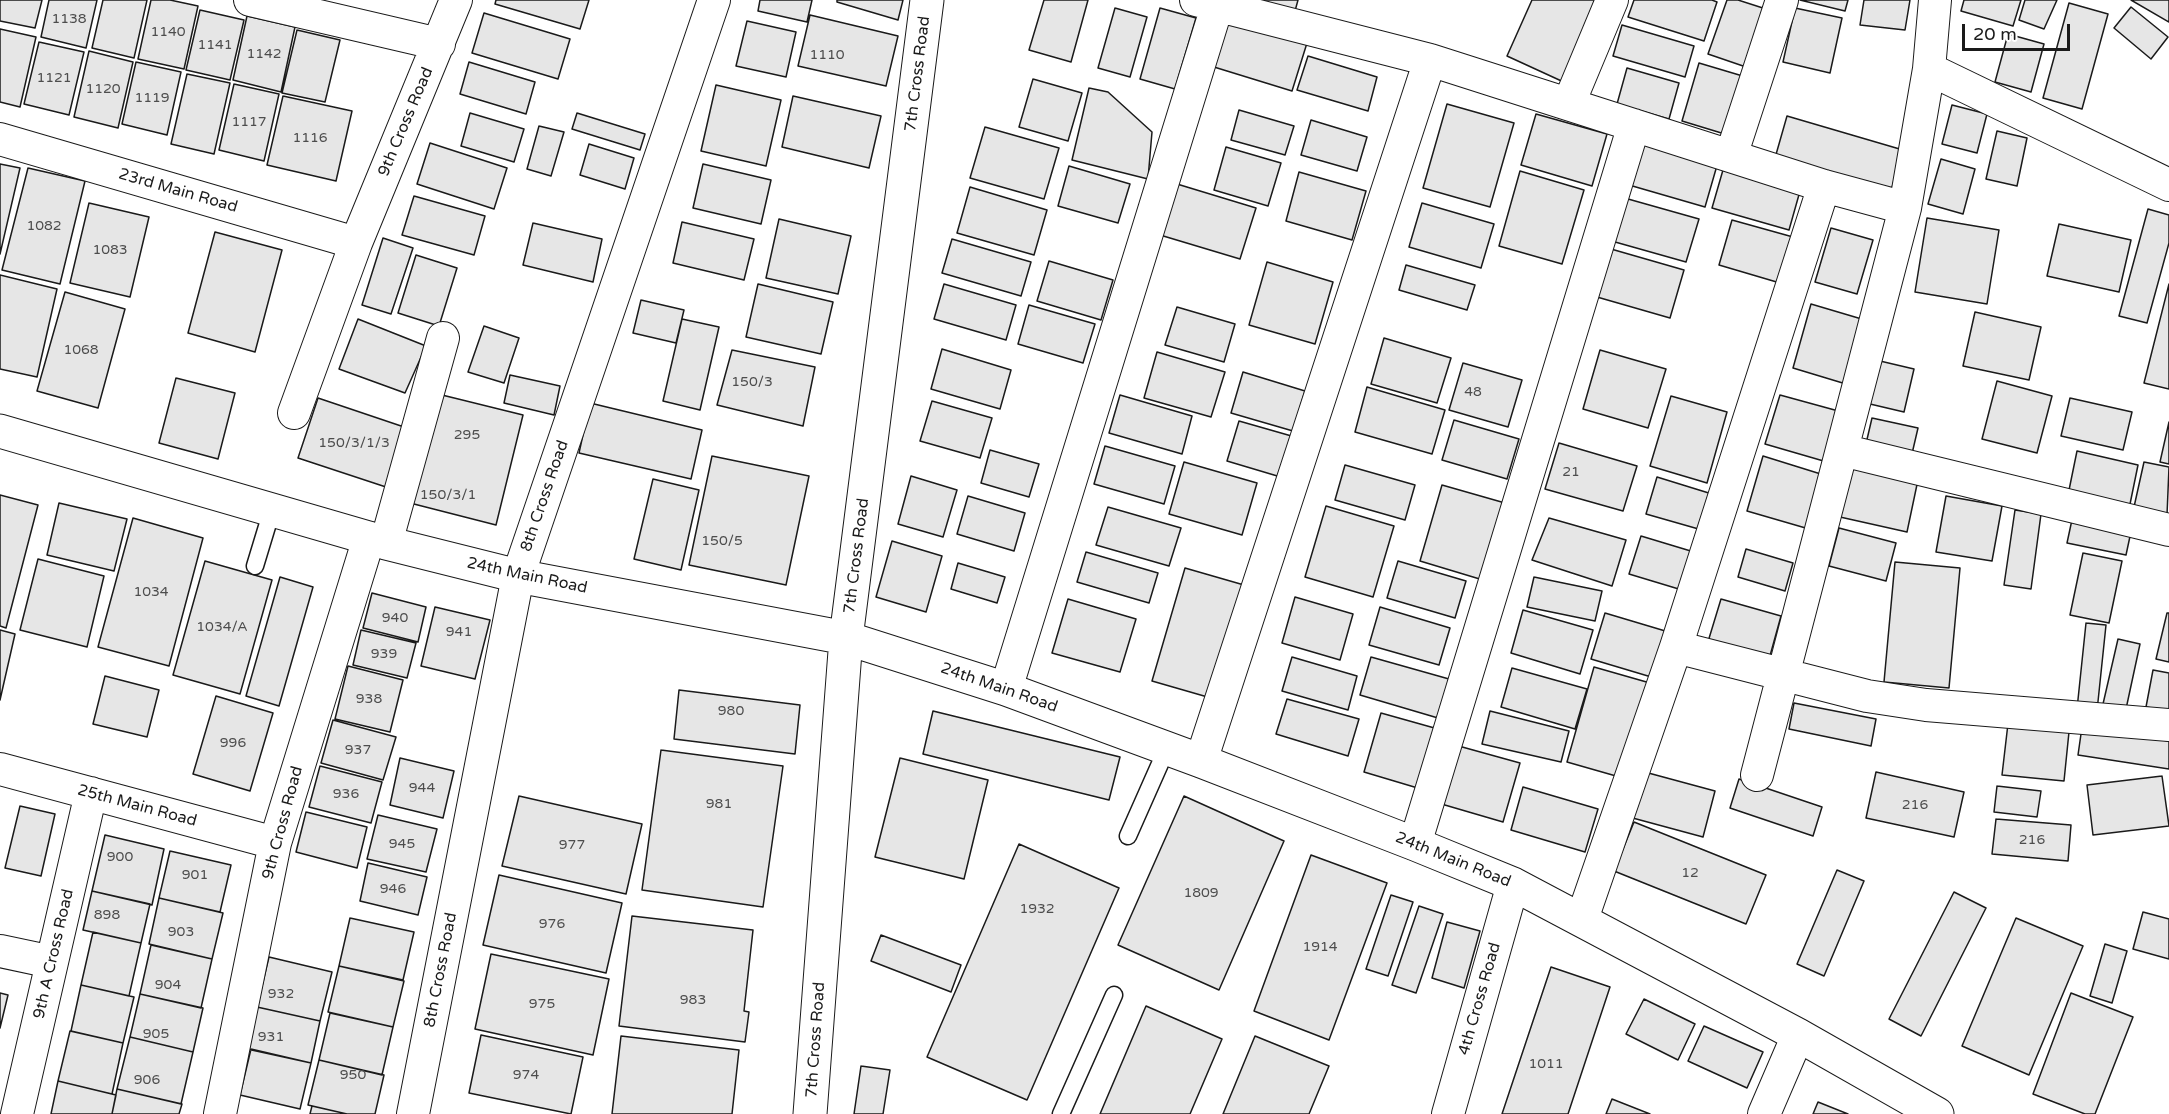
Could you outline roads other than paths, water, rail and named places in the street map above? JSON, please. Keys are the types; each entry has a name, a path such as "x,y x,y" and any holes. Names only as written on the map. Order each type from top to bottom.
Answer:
{"street":[{"path":"250,0 438,44"},
{"name":"9th Cross Road","path":"294,413 356,243 456,0"},
{"name":"8th Cross Road","path":"413,1114 518,576 714,0"},
{"name":"7th Cross Road","path":"811,1114 846,638 927,0"},
{"path":"1569,103 1612,0"},
{"path":"1731,156 1782,0"},
{"path":"1757,775 1905,208 1929,69 1935,0"},
{"path":"1006,689 1211,2 1430,60 1824,186 1905,208"},
{"path":"1201,761 1430,60"},
{"path":"1929,69 2169,185"},
{"path":"1415,844 1634,125"},
{"name":"23rd Main Road","path":"0,139 356,243"},
{"path":"1582,919 1676,647 1824,186"},
{"name":"9th Cross Road","path":"220,1114 275,843 443,338"},
{"name":"24th Main Road","path":"0,431 377,540 518,576 846,638 1006,689 1201,761 1513,884 1798,1035 1934,1113"},
{"path":"1842,450 2169,530"},
{"path":"1676,647 1867,696 1926,705 2169,724"},
{"name":"25th Main Road","path":"0,769 275,843"},
{"name":"9th A Cross Road","path":"17,1114 91,793"},
{"name":"4th Cross Road","path":"1448,1114 1513,884"},
{"path":"0,951 52,962"},
{"path":"1764,1114 1798,1035"}],"lane":[{"path":"255,566 272,510"},
{"path":"1128,836 1167,748"},
{"path":"1061,1114 1114,995"}]}
